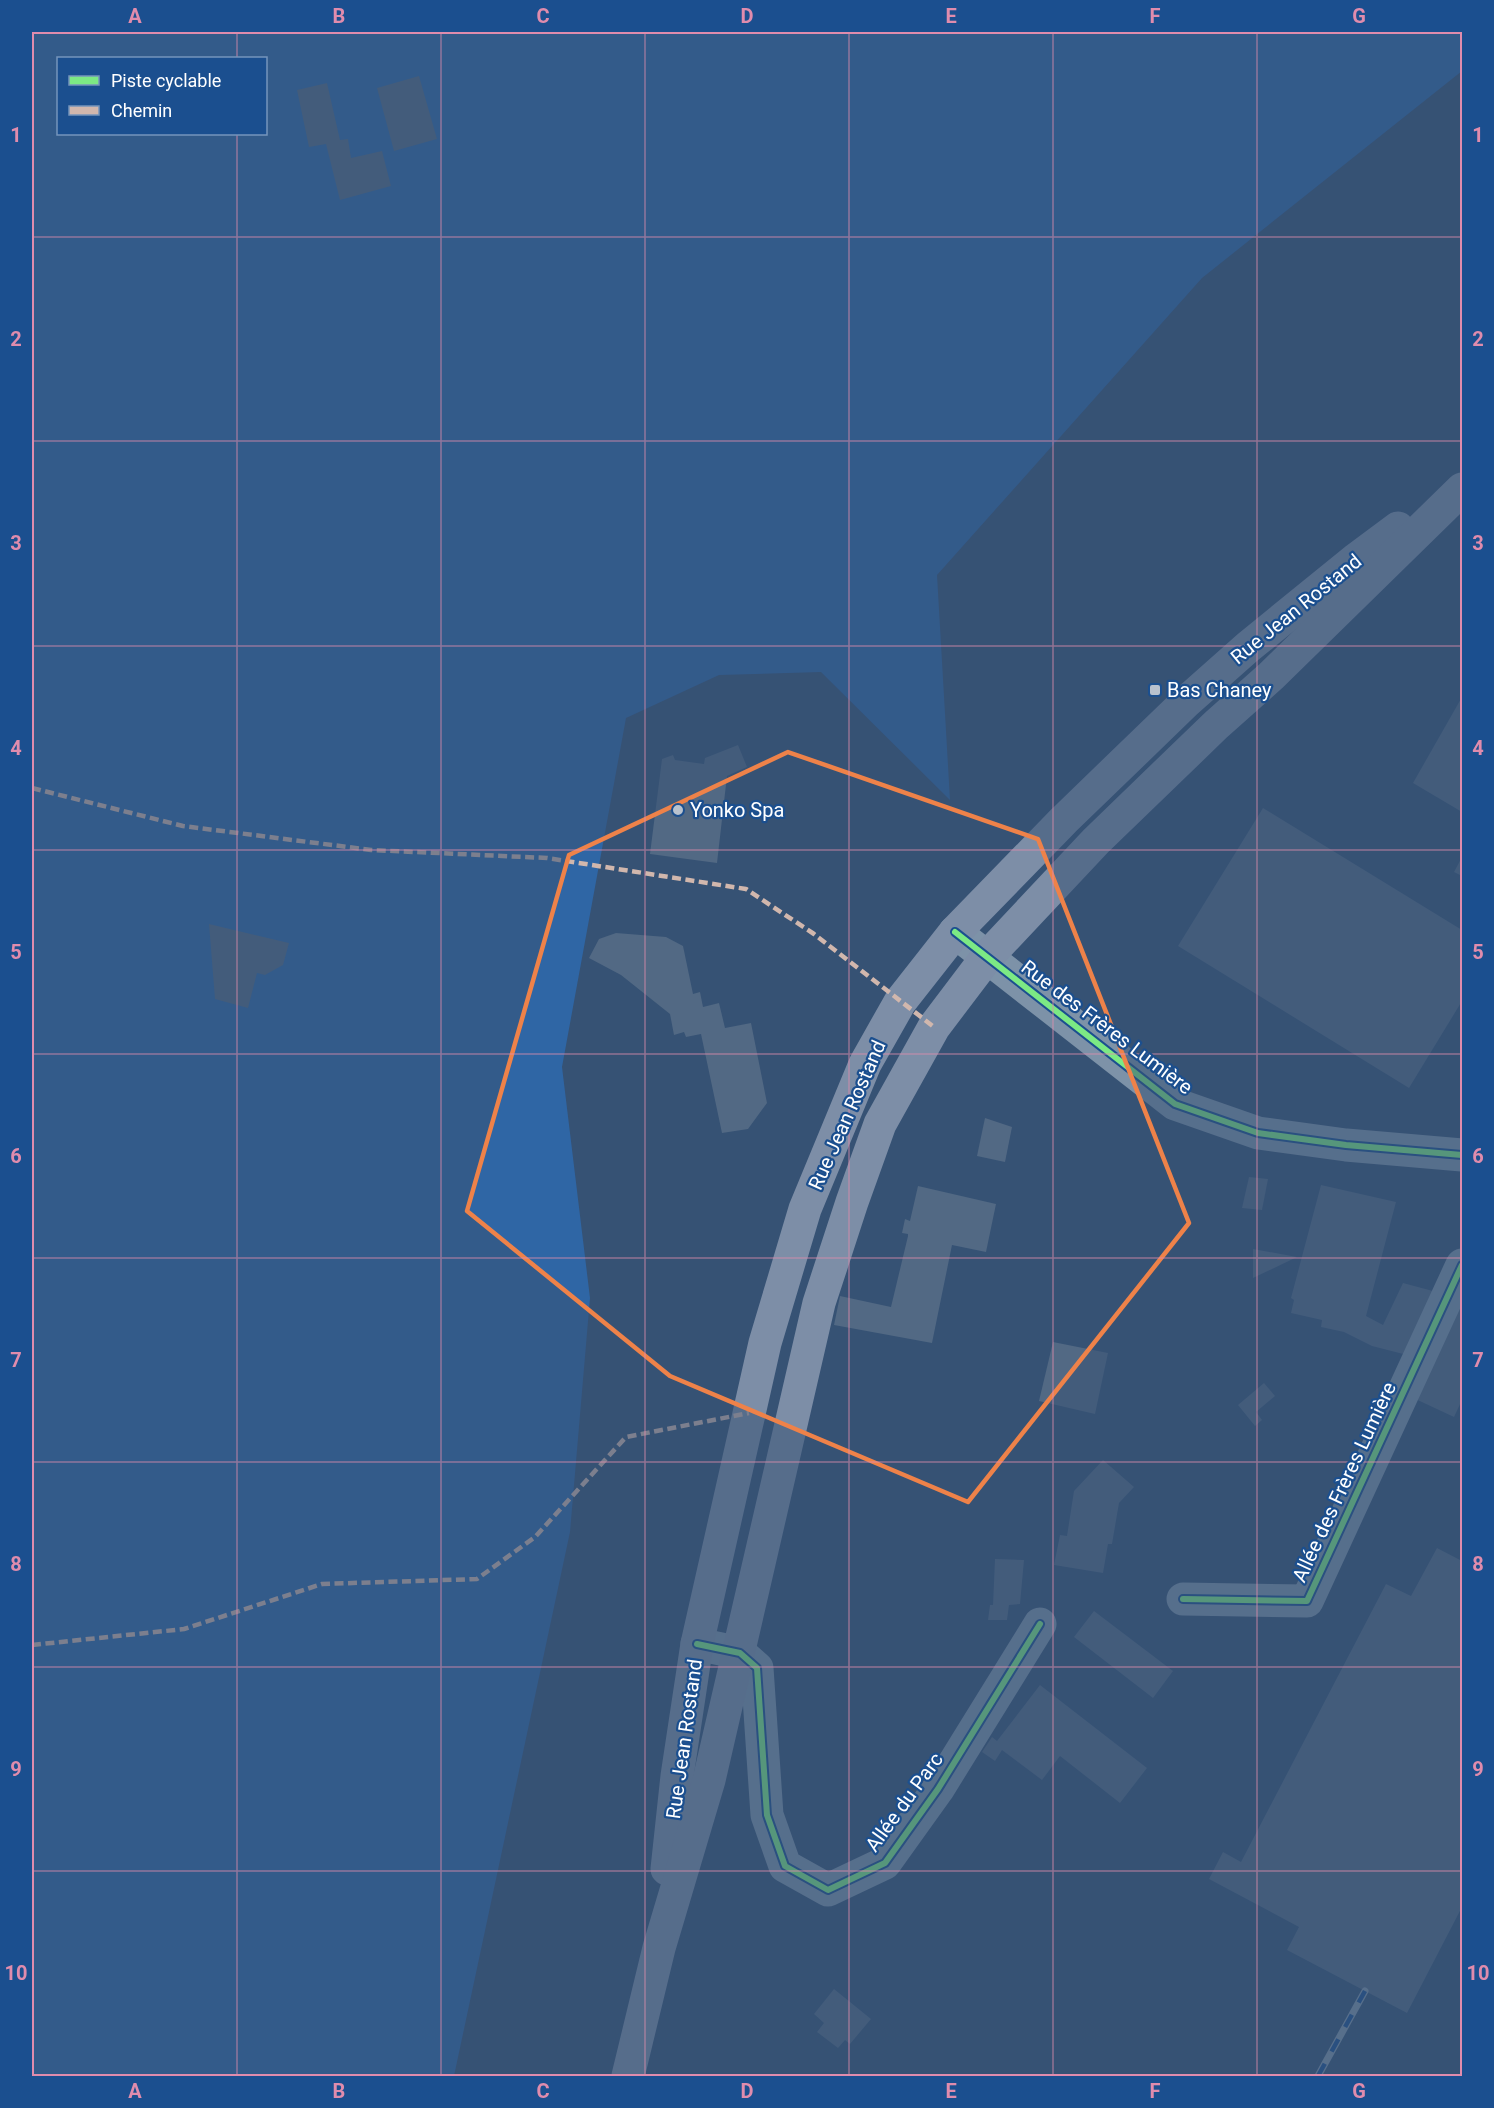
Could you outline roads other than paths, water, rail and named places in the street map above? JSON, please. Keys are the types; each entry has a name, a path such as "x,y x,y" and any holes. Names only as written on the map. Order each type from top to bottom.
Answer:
{"main road":[{"name":"Rue Jean Rostand","path":"659,1948 677,1776 697,1644 765,1343 805,1209 865,1064 900,1002 955,932 1072,812 1186,702 1248,647 1355,560 1462,481"},
{"name":"Rue Jean Rostand","path":"628,2076 659,1948 709,1780 748,1660 765,1532 819,1303 880,1124 934,1027 987,957 1096,841 1216,725 1271,676 1462,489"}],"street":[{"name":"Rue des Frères Lumière","path":"955,932 1175,1104 1258,1133 1346,1145 1462,1155"},
{"name":"Allée des Frères Lumière","path":"1183,1599 1307,1601 1462,1265"},
{"name":"Allée du Parc","path":"748,1660 767,1815 784,1866 828,1890 885,1863 938,1789 1040,1624"},
{"path":"697,1644 748,1660"}],"railway":[{"path":"1318,2076 1365,1991"}],"place":[{"name":"Bas Chaney","path":"1155,690"},
{"name":"Yonko Spa","path":"678,810"}]}
